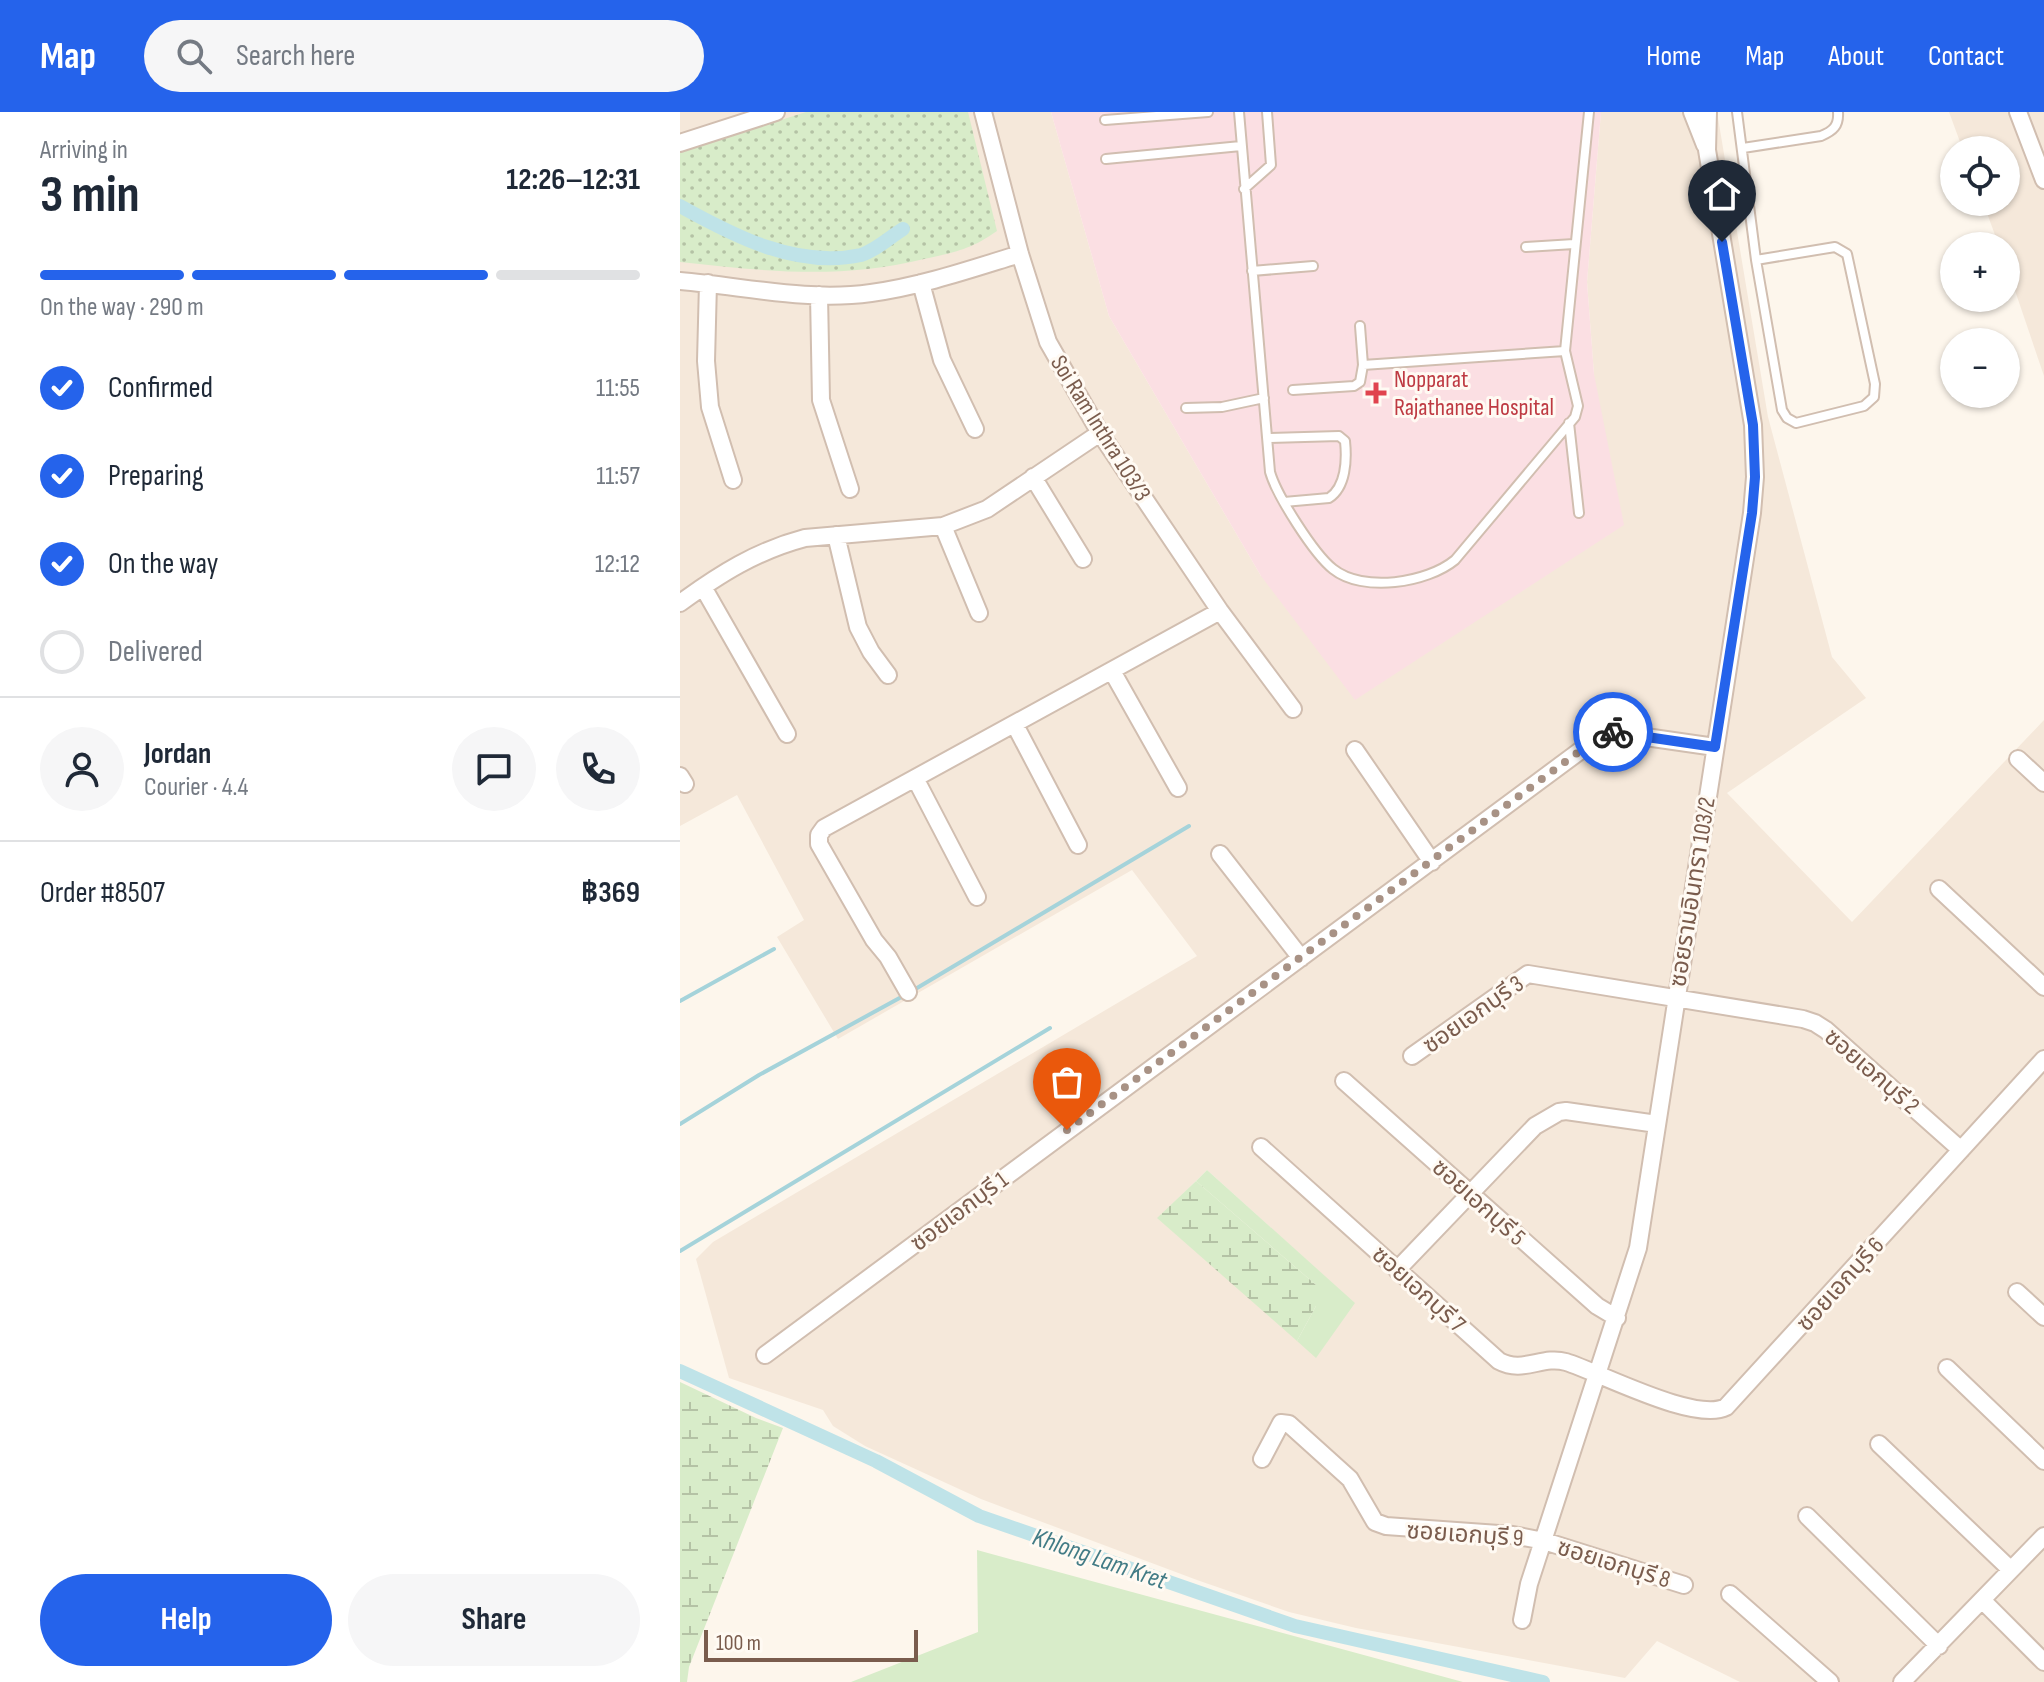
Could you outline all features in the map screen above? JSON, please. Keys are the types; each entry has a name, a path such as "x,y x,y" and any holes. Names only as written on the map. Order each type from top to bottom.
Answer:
{"street":[{"path":"680,143 750,116 776,112"},
{"name":"Soi Ram Inthra 103/3","path":"983,112 1020,254 1048,342 1100,433 1220,611 1293,709"},
{"name":"ซอยรามอินทรา 103/2","path":"1692,112 1707,150"},
{"name":"ซอยรามอินทรา 103/2","path":"1522,1620 1529,1584 1638,1248 1752,513 1753,425 1707,150 1708,112"},
{"path":"2018,112 2044,180"},
{"path":"680,281 764,293 869,294 921,283 1020,254"},
{"path":"708,283 706,361 710,407 733,480"},
{"path":"921,283 942,360 975,429"},
{"path":"819,295 821,400 850,489"},
{"path":"680,603 731,567 784,544 836,535 943,526 987,509 1100,433"},
{"path":"1033,477 1083,559"},
{"path":"943,526 979,613"},
{"path":"836,535 858,627 888,675"},
{"path":"703,587 787,734"},
{"path":"908,992 819,844 819,835 824,828 1220,611"},
{"path":"1112,671 1178,788"},
{"path":"1015,725 1078,845"},
{"name":"ซอยเอกบุรี 1","path":"765,1355 1605,733 1715,747"},
{"path":"1355,750 1432,862"},
{"path":"2018,759 2044,783"},
{"path":"915,778 977,897"},
{"path":"1220,854 1301,958"},
{"path":"1939,889 2044,987"},
{"name":"ซอยเอกบุรี 3","path":"1412,1056 1528,974 1676,998"},
{"name":"ซอยเอกบุรี 2","path":"1676,998 1815,1023 1961,1150"},
{"name":"ซอยเอกบุรี 6","path":"1598,1375 1700,1410 1717,1412 1726,1407 2044,1059"},
{"name":"ซอยเอกบุรี 5","path":"1344,1081 1597,1306 1617,1318"},
{"path":"1397,1270 1535,1126 1559,1112 1657,1124"},
{"name":"ซอยเอกบุรี 7","path":"1261,1147 1506,1365 1524,1367 1554,1360 1598,1375"},
{"path":"2017,1292 2044,1317"},
{"path":"1947,1368 2044,1461"},
{"name":"ซอยเอกบุรี 9","path":"1262,1459 1281,1423 1289,1424 1296,1427 1350,1479 1375,1522 1396,1529 1513,1535 1544,1541"},
{"path":"1879,1444 2011,1570"},
{"path":"1807,1516 1939,1646"},
{"path":"1902,1682 2044,1536"},
{"name":"ซอยเอกบุรี 8","path":"1544,1541 1684,1585"},
{"path":"1730,1594 1830,1682"},
{"path":"1982,1600 2044,1662"}],"lane":[{"path":"1105,120 1208,112"},
{"path":"1239,112 1270,472 1284,502 1314,547 1335,571 1348,577 1376,582 1420,578 1434,574 1455,560 1569,423 1578,406 1565,351 1589,112"},
{"path":"1244,189 1271,165 1267,112"},
{"path":"1737,112 1756,260 1782,410 1787,418 1796,423 1864,406 1874,397 1875,384 1847,254 1835,247 1756,260"},
{"path":"1743,148 1832,132 1839,121 1838,112"},
{"path":"1106,159 1241,146"},
{"path":"1526,247 1574,244"},
{"path":"1252,271 1313,266"},
{"path":"1293,390 1354,386 1360,382 1363,365 1360,326"},
{"path":"1363,365 1565,351"},
{"path":"1186,408 1222,407 1264,398"},
{"path":"1569,423 1579,513"},
{"path":"1269,438 1339,436 1345,441 1347,465 1334,495 1284,502"}],"shaded area":[{"path":"680,112 1051,112 1109,316 1261,576 1594,374 1587,282 1601,112 1717,112 1768,417 1832,657 1866,698 1727,793 1852,922 2044,720 2044,1682 1740,1682 1657,1641 1625,1678 1356,1628 1289,1612 981,1499 865,1446 833,1426 823,1410 729,1378 696,1259 713,1242 1197,956 1132,870 838,1039 777,937 804,920 737,795 680,826","holes":["1207,1170 1354,1303 1316,1357 1158,1218"]},
{"name":"Nopparat Rajathanee Hospital","path":"1051,112 1601,112 1587,282 1594,374 1624,525 1355,700 1261,576 1109,316"},
{"path":"1949,112 2044,112 2044,376 2020,305 2020,232 1994,232 1988,216 2020,216 2020,136 1958,136"}],"green space":[{"path":"806,112 968,112 997,231 954,252 862,270 772,271 680,262 680,151 719,139 721,132 731,136"},
{"path":"1207,1170 1355,1303 1316,1358 1297,1341 1316,1306 1316,1285 1196,1181"},
{"path":"1196,1181 1316,1285 1316,1306 1297,1341 1157,1218"},
{"path":"680,1382 783,1428 689,1667 687,1682 680,1682"},
{"path":"977,1550 1463,1682 851,1682 978,1632"}],"waterway":[{"path":"680,206 767,247 813,257 861,255 903,229"},
{"path":"912,991 1189,826"},
{"path":"680,1001 774,949"},
{"path":"680,1124 759,1075 905,995"},
{"path":"680,1251 1050,1028"},
{"name":"Khlong Lam Kret","path":"680,1371 876,1461 979,1516 1295,1626 1543,1682"}],"way so far":[{"path":"1067,1130 1596,739 1613,732"}],"place":[{"name":"Nopparat Rajathanee Hospital","path":"1376,393"}],"route":[{"path":"1613,732 1715,747 1755,477 1753,425 1722,242"}]}
